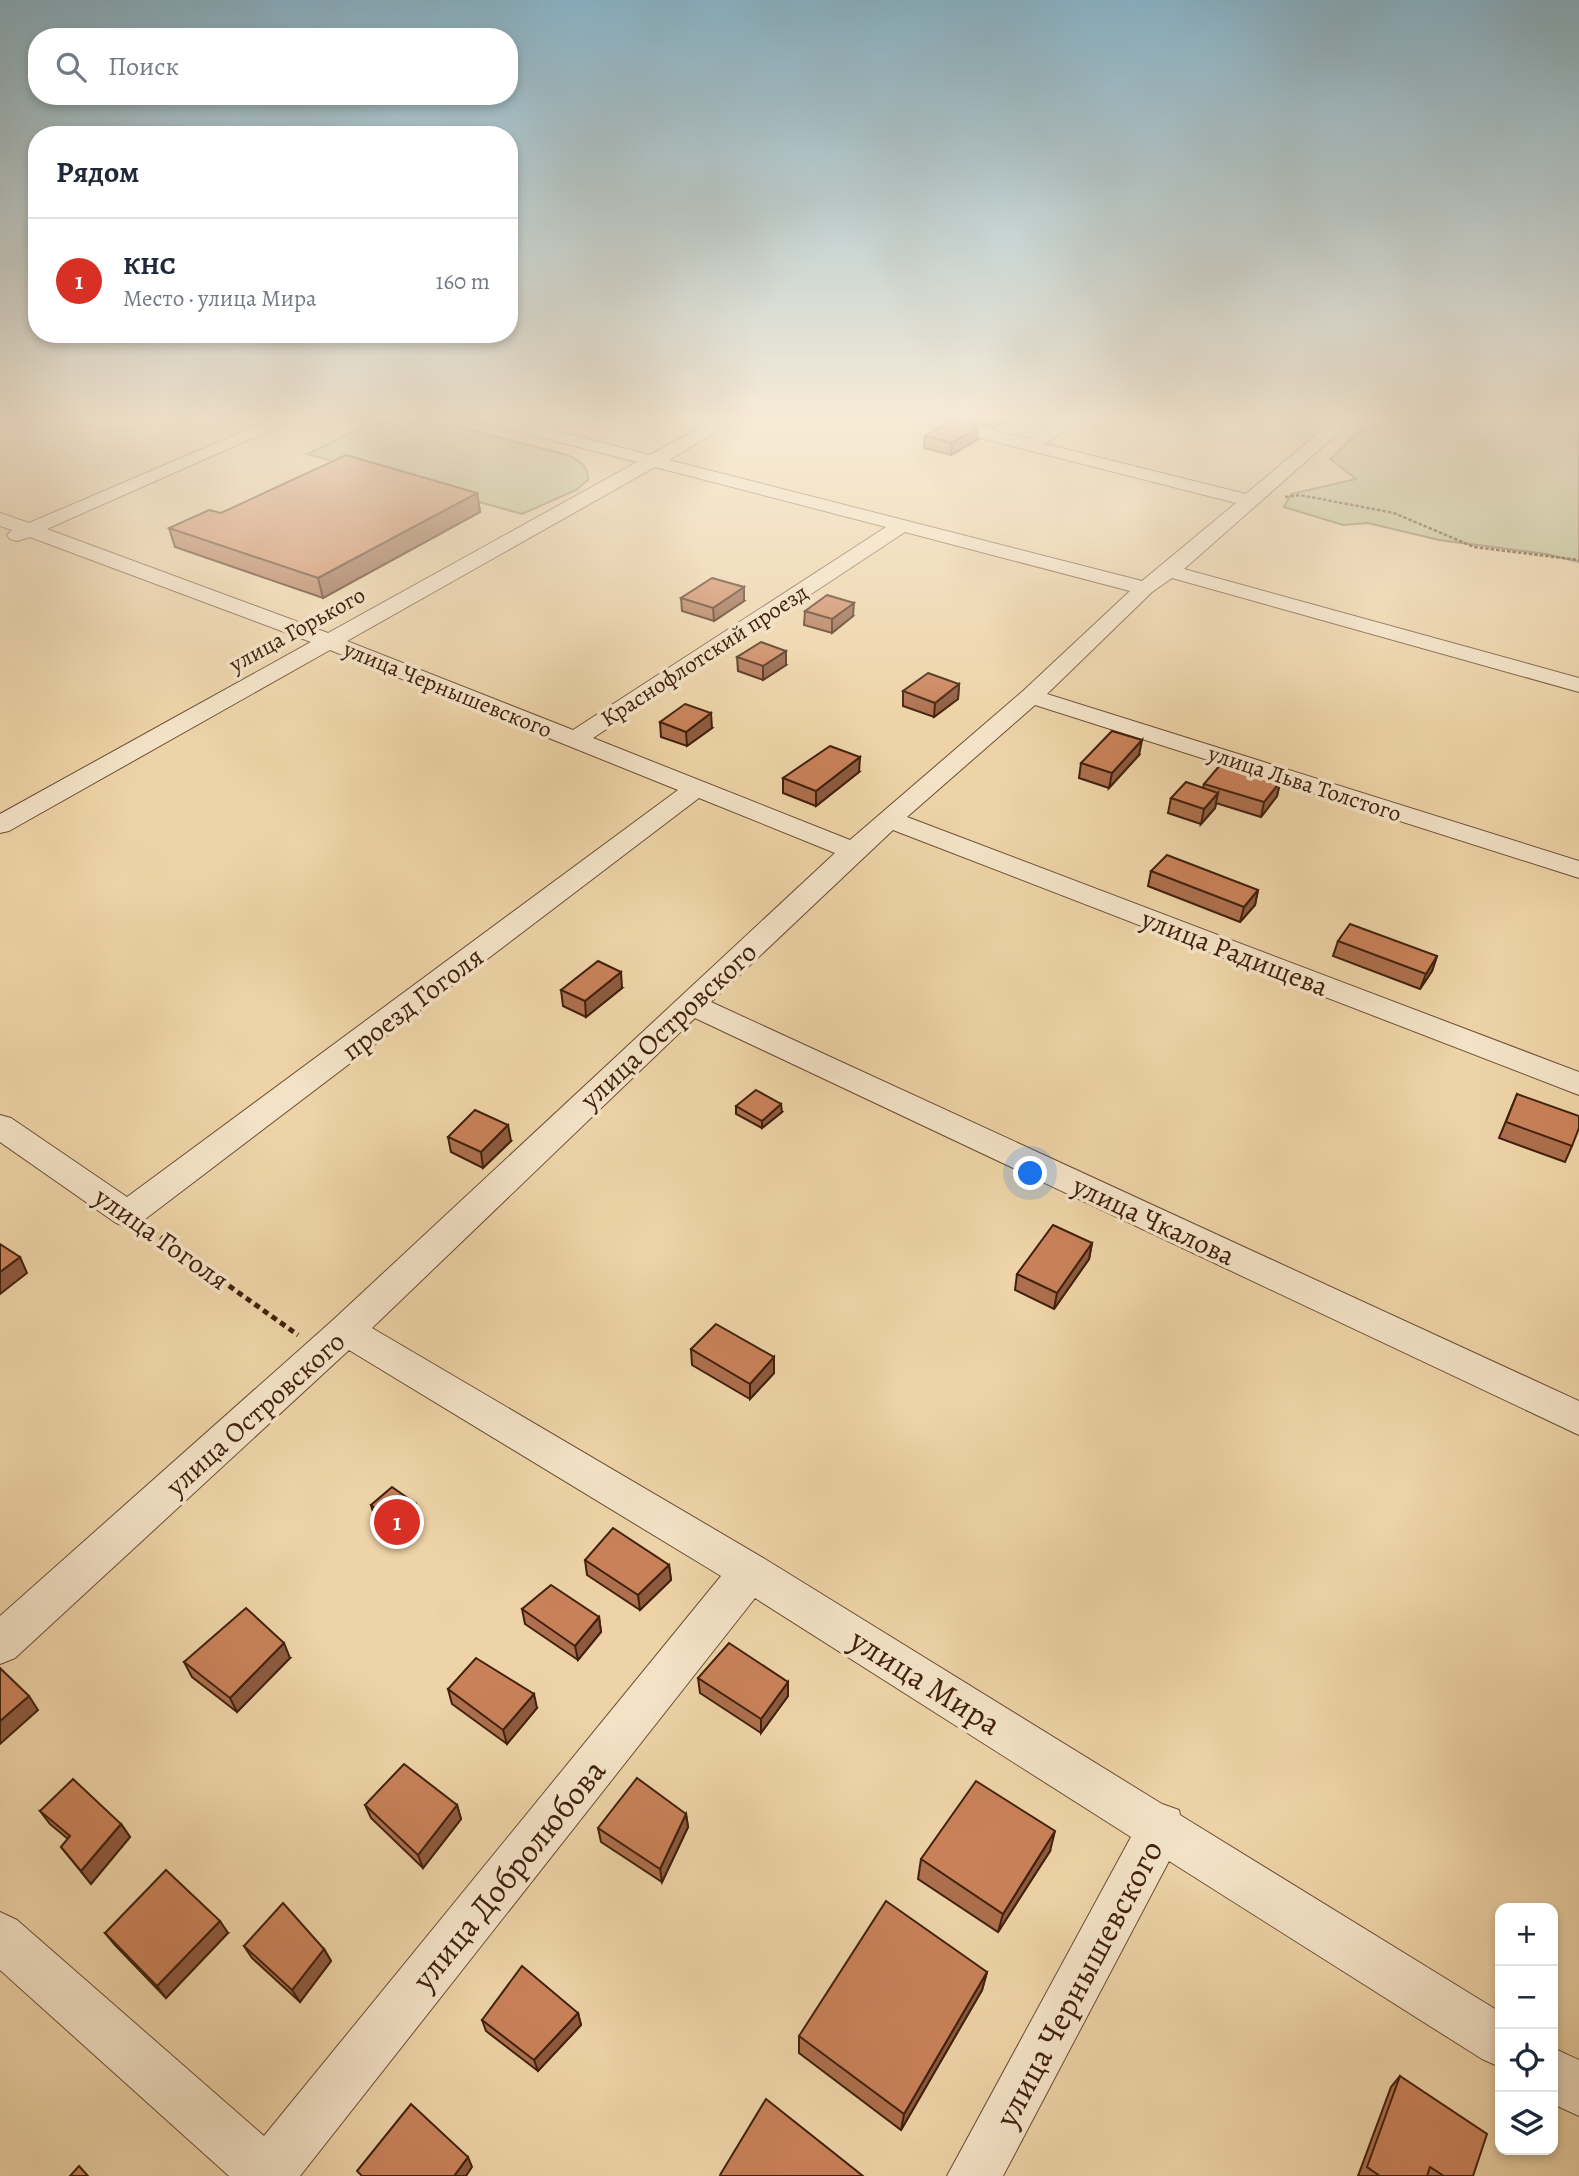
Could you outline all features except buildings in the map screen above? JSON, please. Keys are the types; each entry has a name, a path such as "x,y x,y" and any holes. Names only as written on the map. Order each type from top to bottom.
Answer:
{"street":[{"name":"улица Чернышевского","path":"1,520 328,641 853,850"},
{"path":"0,542 51,520"},
{"name":"улица Горького","path":"0,825 547,520"},
{"path":"881,520 1145,588"},
{"name":"улица Островского","path":"0,1644 334,1341 853,850 891,820 1031,696 1145,588 1169,571 1228,520"},
{"name":"Краснофлотский проезд","path":"576,740 902,525"},
{"path":"1169,571 1579,685"},
{"name":"улица Льва Толстого","path":"1031,696 1579,870"},
{"name":"проезд Гоголя","path":"128,1214 695,789"},
{"name":"улица Радищева","path":"891,820 1579,1084"},
{"name":"улица Чкалова","path":"691,1004 1579,1419"},
{"name":"улица Гоголя","path":"0,1126 128,1214"},
{"name":"улица Мира","path":"334,1341 750,1572 1162,1827 1495,2038"},
{"name":"улица Добролюбова","path":"267,2175 750,1572"},
{"name":"улица Чернышевского","path":"974,2176 1162,1827"},
{"path":"0,1937 267,2175"},
{"path":"1558,2077 1579,2090"}],"path":[{"path":"1409,520 1474,547 1579,560"},
{"name":"улица Гоголя","path":"128,1214 334,1341"}],"green space":[{"path":"1325,520 1579,520 1579,562 1546,554 1439,540 1368,523 1343,525"}],"place":[{"name":"КНС","path":"397,1522"}]}
